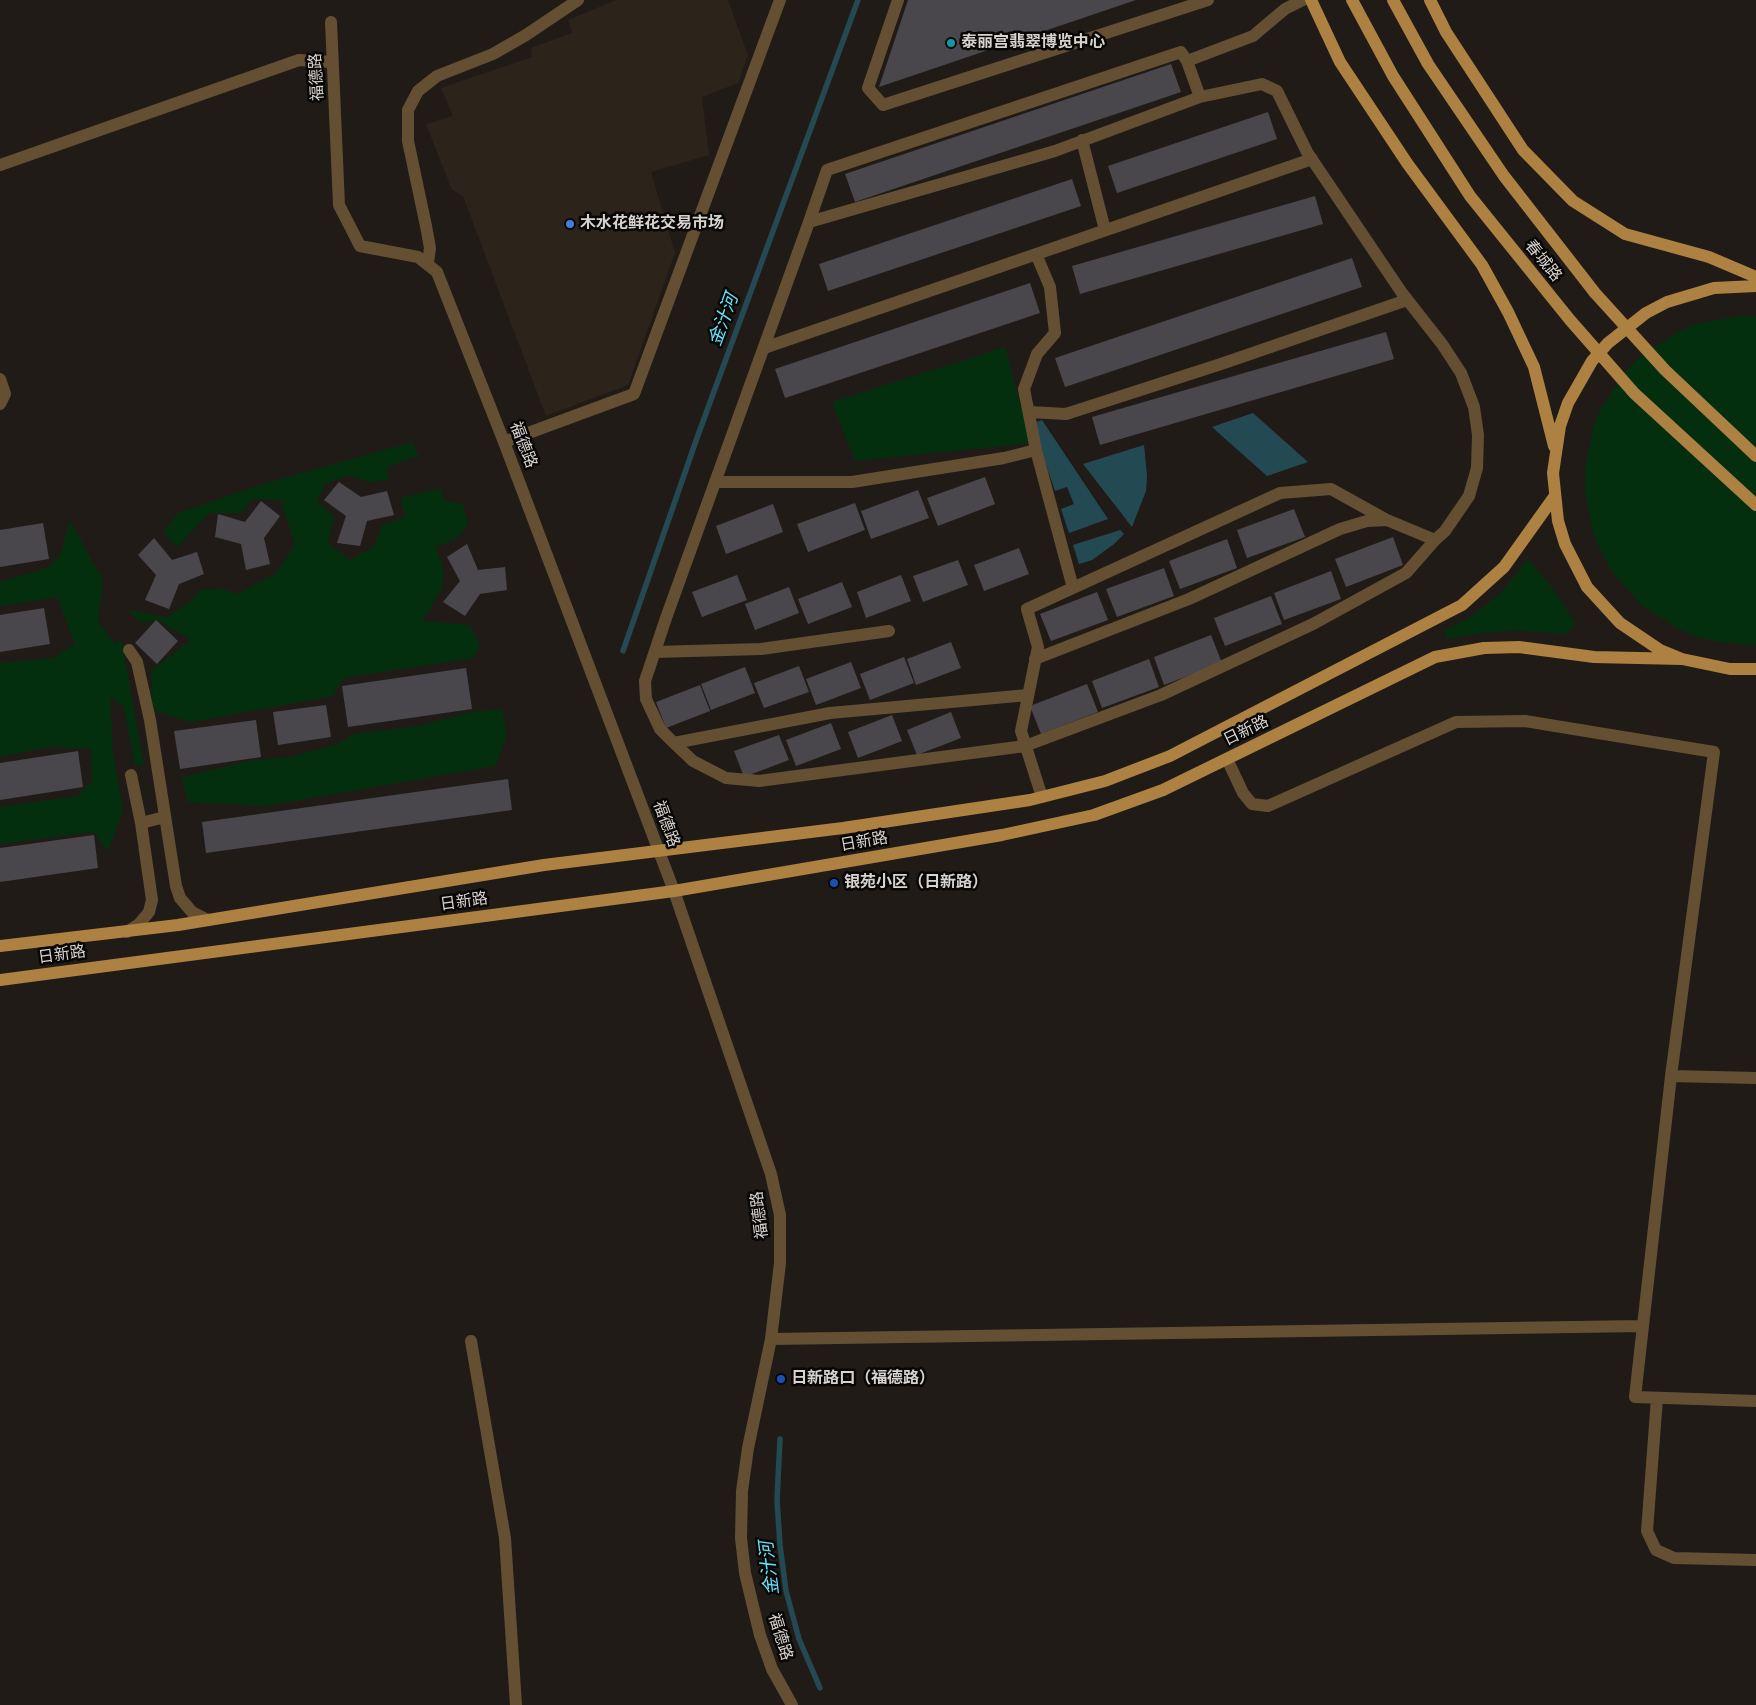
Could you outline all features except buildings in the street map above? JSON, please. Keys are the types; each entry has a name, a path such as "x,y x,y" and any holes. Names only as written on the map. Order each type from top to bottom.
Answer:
{"main road":[{"path":"1311,0 1345,70 1407,163 1482,265 1508,312 1534,367 1555,449"},
{"name":"春城路","path":"1352,0 1393,76 1470,196 1570,320 1634,393 1756,505"},
{"name":"春城路","path":"1393,0 1428,64 1504,176 1595,293 1665,370 1756,456"},
{"path":"1430,0 1446,32 1523,150 1573,201 1625,234 1709,257 1756,277"},
{"path":"1756,286 1714,288 1690,293 1667,302 1626,327 1592,361 1579,381 1560,426 1555,449 1554,497 1565,544 1575,566 1602,606 1639,638 1682,659 1730,669 1756,669"},
{"name":"日新路","path":"0,946 127,932 208,920 544,865 843,828 1042,797 1105,781 1170,756 1462,605 1504,567 1554,497"},
{"name":"日新路","path":"0,981 674,891 1002,835 1094,815 1163,790 1435,657 1484,648 1519,647 1594,657 1682,659"},
{"name":"日新路","path":"0,950 62,940"}],"street":[{"path":"428,263 430,248 408,141 408,110 418,90 437,76 493,54 578,0"},
{"path":"504,442 634,394 780,0"},
{"path":"898,0 868,88 883,105 1208,0"},
{"path":"1187,61 1254,36 1285,9 1303,0"},
{"name":"福德路","path":"331,22 339,205 360,246 418,257 437,272 504,442 674,891 771,1174 780,1215 780,1264 771,1339 748,1448 742,1491 741,1538 746,1573 760,1635 772,1669 792,1705"},
{"path":"809,222 1055,151 1200,97 1262,84 1277,92 1312,159 1408,300 1442,344 1461,373 1474,407 1478,435 1477,468 1468,496 1445,531 1406,573 1313,624 1161,695 1025,746 759,781 726,778 693,762 660,729 646,699 645,682 826,170 1181,52 1187,61 1200,97"},
{"path":"0,165 299,60 332,62"},
{"path":"1082,140 1105,230"},
{"path":"764,348 1312,159"},
{"path":"1036,254 1050,287 1055,333 1037,354 1024,389 1036,450 1073,588"},
{"path":"1029,412 1066,414 1231,361 1408,300"},
{"path":"0,379 5,394 0,404"},
{"path":"715,482 852,482 1004,458 1036,450"},
{"path":"1042,797 1021,731 1038,647 1028,609 1280,493 1331,489 1387,520 1436,540"},
{"path":"1035,659 1189,599 1340,529 1366,521 1387,520"},
{"path":"655,652 761,649 889,631"},
{"path":"129,650 137,662 146,704 176,886 180,898 192,912 208,920"},
{"path":"1730,669 1756,676"},
{"path":"674,743 830,713 1028,696"},
{"path":"1227,759 1243,793 1252,804 1268,806 1456,722 1525,722 1714,752 1670,1076 1641,1326 1635,1397 1756,1401"},
{"path":"127,932 139,924 149,912 152,900 141,823 131,775"},
{"path":"141,823 165,817"},
{"path":"1670,1076 1756,1078"},
{"path":"771,1339 1641,1326"},
{"path":"471,1341 505,1538 516,1705"},
{"path":"1657,1398 1647,1531 1656,1550 1674,1558 1756,1560"}],"shaded area":[{"name":"木水花鲜花交易市场","path":"616,0 728,0 748,56 738,83 702,97 709,155 651,172 675,253 628,385 546,416 463,196 452,190 426,124 453,116 441,88 532,57 531,48 572,33 568,20"}],"green space":[{"path":"1739,316 1756,316 1756,645 1718,642 1697,637 1677,628 1641,605 1612,572 1602,553 1593,534 1585,491 1585,470 1593,428 1601,408 1625,372 1640,357 1676,333 1696,324"},
{"path":"1005,347 1031,443 855,461 832,402"},
{"path":"412,442 419,456 387,467 389,480 369,482 348,475 325,484 317,501 334,517 328,543 350,560 374,546 382,525 405,517 401,498 440,488 445,500 463,504 468,524 456,539 436,547 443,568 443,587 422,621 470,625 480,646 473,658 344,678 333,696 191,722 152,710 151,671 191,640 158,620 140,622 127,610 167,617 190,602 200,590 223,589 237,594 276,573 295,545 281,500 252,499 242,513 209,513 177,547 163,532 178,513 260,485"},
{"path":"70,521 103,580 98,621 115,645 121,638 144,765 135,766 124,707 110,697 113,753 123,811 108,851 93,832 0,844 0,807 77,796 92,781 91,749 49,747 0,757 0,663 53,658 75,644 57,597 0,606 0,582 47,568 60,556"},
{"path":"1528,559 1553,589 1576,624 1565,634 1516,630 1480,633 1448,639 1443,631 1467,619 1499,595"},
{"path":"502,709 507,735 495,766 265,806 188,802 182,777 248,761 290,757 338,744 353,734 418,726 471,712"}],"water":[{"path":"1253,413 1308,462 1267,476 1212,427"},
{"path":"1042,420 1108,519 1069,533 1061,509 1074,504 1067,487 1055,491 1032,424"},
{"path":"1144,445 1147,476 1146,491 1132,527 1083,464"},
{"path":"1120,530 1124,534 1114,544 1092,560 1079,564 1073,545"}],"waterway":[{"name":"金汁河","path":"623,651 698,435 858,0"},
{"name":"金汁河","path":"780,1439 777,1500 786,1591 799,1639 820,1688"}],"place":[{"name":"泰丽宫翡翠博览中心","path":"951,43"},
{"name":"木水花鲜花交易市场","path":"570,224"},
{"name":"银苑小区（日新路）","path":"834,883"},
{"name":"日新路口（福德路）","path":"781,1379"}]}
